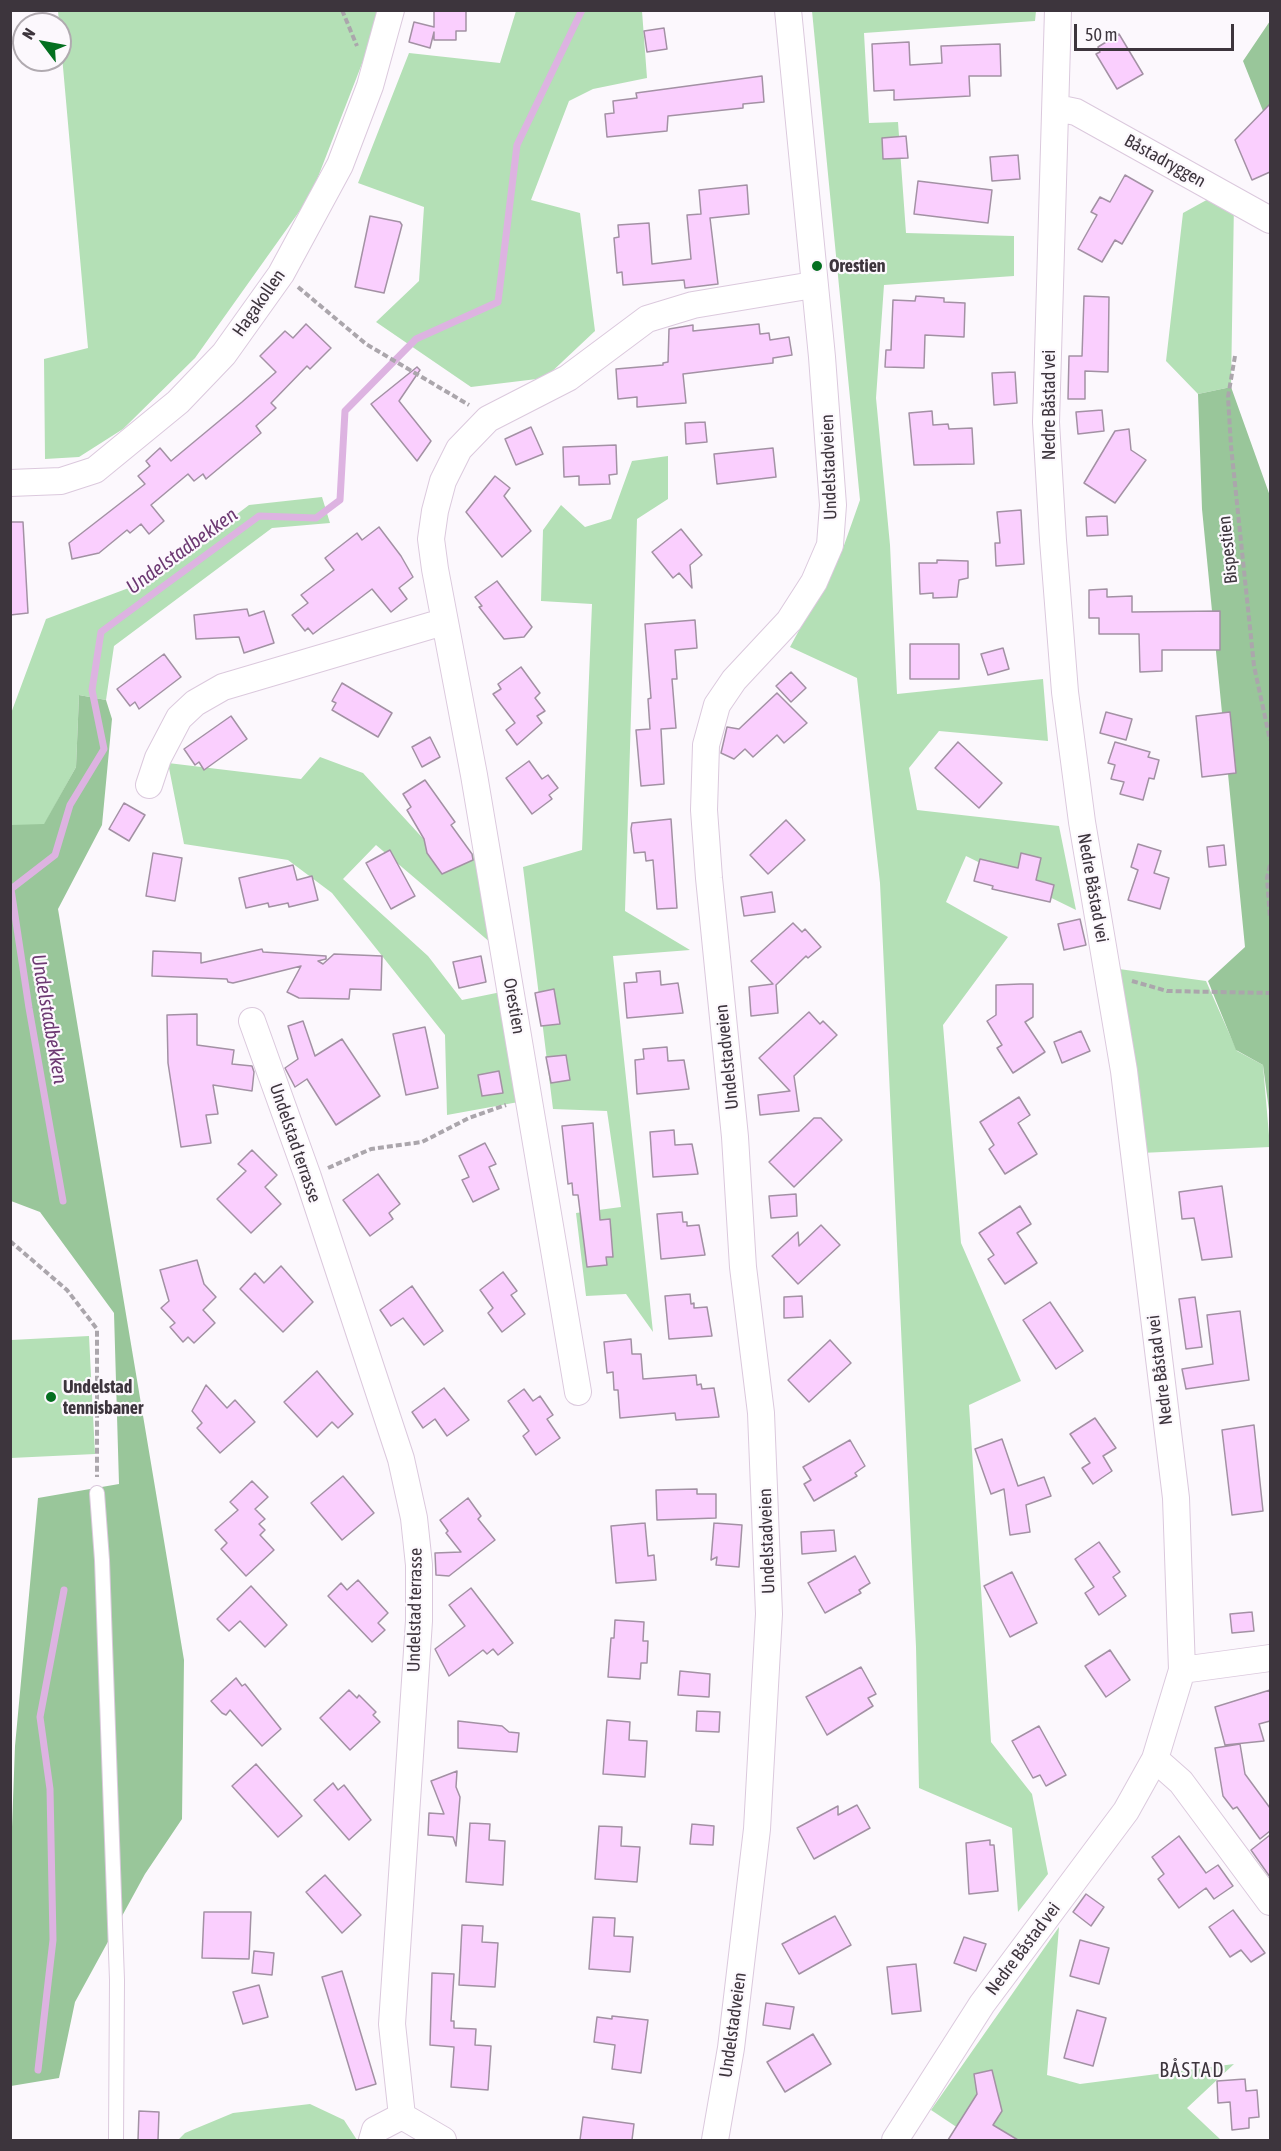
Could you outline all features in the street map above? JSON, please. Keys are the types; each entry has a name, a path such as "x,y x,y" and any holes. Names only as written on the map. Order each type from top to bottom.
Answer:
{"street":[{"name":"Hagakollen","path":"10,483 61,481 95,470 178,402 224,354 281,274 340,165 370,86 391,10"},
{"name":"Undelstadveien","path":"715,2140 735,2016 757,1829 764,1749 769,1614 761,1413 743,1267 735,1137 707,855 704,810 706,745 717,705 734,680 789,621 814,582 830,545 833,505 831,453 788,10"},
{"name":"Nedre Båstad vei","path":"895,2140 982,2004 1126,1811 1155,1760 1182,1670 1176,1498 1124,1071 1082,822 1065,692 1052,528 1046,422 1057,108 1058,10"},
{"name":"Båstadryggen","path":"1057,108 1076,112 1270,220"},
{"name":"Orestien","path":"578,1392 474,775 444,622 431,538 435,511 443,481 459,449 488,418 568,378 647,319 714,301 813,285"},
{"path":"149,785 158,758 179,718 195,704 223,687 444,622"},
{"name":"Undelstad terrasse","path":"252,1021 308,1177 401,1459 414,1518 420,1564 419,1621 392,2024 402,2116"},
{"path":"1182,1670 1270,1658"},
{"path":"1155,1760 1181,1782 1270,1902"},
{"path":"372,2140 375,2130 402,2116 443,2140"}],"lane":[{"path":"97,1493 117,1980 116,2140"}],"path":[{"path":"281,274 366,344 488,418"},
{"name":"Bispestien","path":"1235,356 1228,397 1231,446 1254,666 1270,740"},
{"path":"1270,865 1267,878 1270,918"},
{"path":"1108,974 1167,991 1270,993"},
{"path":"308,1177 371,1149 422,1142 469,1118 530,1097"},
{"path":"10,1241 67,1290 97,1329 97,1493"}],"green space":[{"path":"380,11 370,43 311,195 195,358 123,429 79,457 45,459 44,359 88,348 63,72 72,72 72,12 58,12"},
{"path":"516,11 642,11 647,78 593,89 569,101 531,200 580,213 595,331 545,378 471,387 376,322 419,281 424,207 358,183 409,53 500,63"},
{"path":"812,11 1036,11 1035,21 864,33 869,123 898,122 906,233 1014,236 1014,276 884,285 876,398 890,545 897,694 1043,679 1048,741 939,731 909,768 917,810 1059,826 1076,910 966,856 946,902 1008,937 943,1025 961,1243 1021,1381 969,1405 991,1742 1032,1794 1048,1874 1018,1912 1012,1828 919,1788 916,1647 880,883 857,678 790,647 842,551 860,500"},
{"path":"1270,21 1270,112 1263,111 1243,61"},
{"path":"1212,197 1234,202 1231,387 1198,394 1166,361 1183,213"},
{"path":"1231,387 1270,496 1270,1118 1263,1065 1236,1050 1208,981 1245,947 1202,509 1198,394"},
{"path":"668,456 668,499 637,519 625,911 690,950 613,956 653,1332 626,1294 586,1296 576,1213 621,1207 607,1111 553,1109 523,867 582,850 592,604 541,601 543,530 561,505 585,527 611,519 632,461"},
{"path":"322,497 330,523 272,528 114,646 106,700 79,695 76,767 44,825 11,825 10,716 46,619 150,580 249,505"},
{"path":"79,695 106,700 112,719 102,825 58,909 184,1660 182,1819 145,1874 75,2002 59,2078 11,2086 10,1881 15,1746 38,1498 119,1484 114,1313 40,1212 11,1201 11,825 44,824 76,767"},
{"path":"320,757 363,773 440,857 480,853 498,949 376,845 343,879 428,956 462,1000 506,991 524,1101 447,1115 445,1035 332,893 288,860 184,844 168,763 301,779"},
{"path":"1119,969 1206,981 1237,1051 1263,1065 1270,1147 1141,1153"},
{"name":"Undelstad tennisbaner","path":"89,1336 95,1454 11,1458 11,1340"},
{"path":"1059,1927 1047,2075 1080,2084 1234,2064 1187,2108 1221,2140 976,2140 931,2110"},
{"path":"310,2104 344,2120 357,2140 178,2140 185,2133 233,2113"}],"building":[{"path":"434,10 466,10 466,31 456,31 456,40 434,40 434,32 430,48 409,42 414,22 434,27"},
{"path":"664,28 667,49 647,52 644,31"},
{"path":"1119,34 1143,74 1117,89 1096,54 1100,52 1098,47"},
{"path":"909,42 910,65 942,63 941,46 1000,44 1001,76 969,76 970,96 894,100 894,90 874,91 872,44"},
{"path":"762,76 764,102 743,104 743,108 668,116 667,131 607,137 605,114 614,113 613,101 637,98 636,93"},
{"path":"1270,104 1270,172 1252,180 1235,140"},
{"path":"906,136 908,158 883,159 882,138"},
{"path":"1018,155 1020,179 992,181 990,157"},
{"path":"1125,175 1153,191 1122,244 1115,240 1102,262 1078,249 1097,215 1091,212 1100,197 1110,202"},
{"path":"918,181 992,190 988,223 914,214"},
{"path":"747,185 749,214 710,218 718,284 685,288 684,280 623,285 622,272 617,273 614,238 619,237 618,225 649,223 652,264 691,259 687,215 701,214 699,190"},
{"path":"370,216 400,222 402,225 384,293 355,287"},
{"path":"916,296 944,298 944,302 965,303 964,337 925,335 924,368 885,367 886,350 891,350 893,300 915,301"},
{"path":"1084,296 1109,297 1108,372 1085,371 1085,399 1068,399 1069,356 1082,356"},
{"path":"306,324 331,348 310,369 307,366 271,403 276,408 256,426 261,433 206,479 203,474 194,481 188,474 151,505 164,521 149,534 141,524 130,533 127,530 99,553 72,559 69,543 145,484 138,476 150,466 146,461 160,448 171,461 242,402 276,372 260,356 285,331 293,338"},
{"path":"759,324 760,334 769,333 770,340 789,337 792,355 773,358 773,363 683,374 686,403 637,407 637,397 618,399 616,369 663,365 668,362 669,329 693,325 693,331"},
{"path":"417,367 420,370 399,401 431,441 417,461 371,404"},
{"path":"1015,372 1017,403 994,405 992,373"},
{"path":"1102,410 1104,431 1078,434 1076,412"},
{"path":"932,411 933,425 948,424 949,429 972,428 974,464 914,465 909,413"},
{"path":"705,422 707,442 686,444 685,423"},
{"path":"531,427 543,454 516,465 505,439"},
{"path":"1129,429 1131,450 1146,460 1115,503 1084,483 1115,431"},
{"path":"616,445 617,474 609,475 610,484 579,485 579,476 564,477 563,447"},
{"path":"773,448 776,477 717,484 714,454"},
{"path":"495,476 510,488 504,496 531,531 502,557 466,512"},
{"path":"1021,510 1024,564 996,566 995,543 1000,543 997,512"},
{"path":"1107,516 1108,535 1087,536 1086,517"},
{"path":"10,522 23,522 28,613 10,615"},
{"path":"379,527 401,556 413,577 399,588 407,599 391,612 372,589 313,634 308,628 305,631 292,615 308,603 301,595 334,570 325,558 357,533 362,540"},
{"path":"681,529 702,555 690,565 692,588 679,573 673,578 652,552"},
{"path":"937,560 968,561 968,578 959,580 957,597 933,598 933,593 920,594 919,563 937,563"},
{"path":"497,581 532,627 524,637 504,639 479,607 482,606 475,597"},
{"path":"1107,589 1107,597 1132,596 1132,612 1220,611 1220,650 1162,650 1162,671 1140,672 1139,634 1099,634 1099,618 1089,618 1089,590"},
{"path":"247,609 249,616 264,611 274,643 244,653 239,637 196,639 194,615"},
{"path":"695,620 697,648 675,650 677,679 672,679 676,728 661,729 664,784 641,786 636,730 650,729 648,699 651,698 645,624"},
{"path":"910,644 959,644 959,679 910,679"},
{"path":"1003,648 1009,669 988,675 981,654"},
{"path":"164,654 181,677 139,709 135,702 130,706 117,689"},
{"path":"521,667 540,693 535,698 545,711 537,716 542,723 517,745 506,730 515,723 493,694 501,689 498,684"},
{"path":"791,672 806,688 791,702 776,686"},
{"path":"342,683 392,713 378,737 332,710 336,703 332,701"},
{"path":"777,693 807,723 784,743 777,735 753,757 745,749 734,759 721,753 727,727 739,729"},
{"path":"1106,712 1132,719 1126,740 1100,733"},
{"path":"1230,712 1236,773 1202,777 1196,716"},
{"path":"231,716 247,739 204,770 199,762 195,765 184,749"},
{"path":"430,737 440,757 422,767 412,747"},
{"path":"958,742 1002,783 979,808 935,768"},
{"path":"1115,742 1150,752 1148,757 1159,760 1154,779 1149,778 1143,800 1120,794 1124,782 1111,779 1115,765 1108,763"},
{"path":"529,761 542,779 548,775 558,788 549,795 552,799 532,814 506,778"},
{"path":"425,780 455,822 451,825 472,854 473,860 442,874 427,853 424,839 407,810 411,807 403,794"},
{"path":"124,803 145,815 129,841 109,829"},
{"path":"671,819 677,908 657,909 653,860 646,861 645,852 634,853 631,829 632,823"},
{"path":"786,820 805,840 768,874 750,855"},
{"path":"1138,844 1161,851 1154,873 1169,878 1160,909 1128,900 1138,870 1131,867"},
{"path":"1224,845 1226,865 1209,867 1207,847"},
{"path":"390,850 415,896 391,909 366,863"},
{"path":"153,853 182,858 175,901 146,896"},
{"path":"1021,853 1041,858 1036,880 1054,885 1050,902 992,889 993,886 974,881 980,859 1018,868"},
{"path":"293,865 297,880 312,876 318,900 289,907 288,903 269,907 268,903 246,908 239,878"},
{"path":"772,892 775,912 744,916 741,897"},
{"path":"1080,919 1086,945 1064,950 1058,924"},
{"path":"793,923 802,932 805,929 821,947 808,958 806,956 776,985 778,1013 751,1016 749,987 773,984 751,961"},
{"path":"262,949 263,952 326,956 326,959 318,961 323,964 334,954 382,956 381,990 350,989 349,999 299,998 287,992 301,966 233,983 228,982 227,979 152,976 153,951 201,953 201,963"},
{"path":"481,956 486,982 459,988 453,962"},
{"path":"660,971 661,985 678,983 683,1013 627,1018 624,983 637,982 636,973"},
{"path":"1033,984 1033,1017 1025,1022 1045,1052 1013,1073 997,1048 1002,1045 987,1021 996,1015 996,985"},
{"path":"554,989 560,1024 541,1026 535,993"},
{"path":"809,1012 820,1024 823,1021 837,1035 794,1076 799,1111 760,1115 758,1095 790,1091 759,1058"},
{"path":"197,1014 197,1045 234,1050 232,1064 252,1066 254,1072 252,1091 213,1085 218,1114 206,1115 211,1143 181,1147 168,1063 167,1015"},
{"path":"303,1021 315,1056 342,1039 380,1096 336,1125 307,1079 295,1087 285,1068 298,1059 288,1026"},
{"path":"425,1027 438,1088 406,1095 393,1034"},
{"path":"1081,1031 1090,1051 1062,1063 1054,1042"},
{"path":"667,1047 668,1061 684,1060 689,1089 637,1094 635,1060 644,1059 643,1049"},
{"path":"566,1055 570,1080 551,1083 546,1057"},
{"path":"499,1071 503,1093 482,1096 478,1075"},
{"path":"1019,1097 1030,1115 1018,1123 1037,1154 1005,1174 989,1149 994,1145 980,1122"},
{"path":"814,1118 821,1118 842,1140 794,1187 769,1162"},
{"path":"593,1123 600,1220 610,1219 613,1257 606,1257 607,1265 587,1267 578,1195 573,1195 572,1183 568,1184 562,1126"},
{"path":"674,1130 675,1145 692,1144 698,1174 653,1177 650,1132"},
{"path":"485,1143 496,1164 489,1167 499,1189 473,1202 462,1180 469,1177 459,1156"},
{"path":"252,1150 277,1175 265,1187 281,1204 251,1233 217,1199 246,1171 238,1164"},
{"path":"378,1174 400,1204 389,1213 393,1219 370,1236 343,1200"},
{"path":"1222,1186 1232,1257 1202,1260 1194,1218 1182,1219 1179,1192"},
{"path":"796,1194 797,1216 771,1218 769,1196"},
{"path":"1020,1206 1031,1224 1017,1233 1037,1263 1005,1284 988,1259 994,1255 979,1233"},
{"path":"682,1212 683,1222 687,1222 687,1226 699,1225 705,1255 661,1259 657,1214"},
{"path":"821,1225 840,1245 798,1284 772,1256 798,1232 799,1246"},
{"path":"197,1260 204,1284 216,1297 203,1310 215,1323 194,1343 188,1337 183,1342 170,1327 175,1323 161,1308 169,1301 160,1270"},
{"path":"281,1266 313,1302 283,1332 240,1289 255,1273 264,1283"},
{"path":"503,1272 517,1291 511,1295 525,1314 502,1332 488,1313 493,1308 480,1290"},
{"path":"412,1286 443,1331 424,1345 403,1318 391,1326 380,1310"},
{"path":"690,1294 694,1308 707,1307 712,1336 669,1339 665,1296"},
{"path":"802,1296 803,1317 784,1318 784,1297"},
{"path":"1195,1297 1202,1347 1186,1349 1179,1299"},
{"path":"1050,1302 1083,1351 1056,1369 1023,1320"},
{"path":"1240,1311 1249,1380 1186,1389 1182,1369 1213,1364 1207,1315"},
{"path":"631,1339 632,1354 641,1354 643,1379 696,1375 697,1385 701,1384 702,1389 714,1388 719,1417 676,1420 675,1413 620,1418 618,1390 614,1390 613,1372 607,1373 604,1342"},
{"path":"830,1340 851,1363 809,1402 788,1380"},
{"path":"317,1371 353,1414 338,1428 332,1422 317,1437 284,1402"},
{"path":"206,1385 227,1408 235,1400 255,1422 220,1453 197,1428 202,1423 192,1411"},
{"path":"444,1388 469,1420 447,1436 435,1419 423,1428 412,1412"},
{"path":"524,1389 533,1401 540,1396 553,1415 547,1419 560,1438 536,1455 523,1436 529,1431 508,1401"},
{"path":"1095,1418 1116,1448 1103,1456 1112,1471 1093,1484 1082,1468 1090,1463 1070,1434"},
{"path":"1254,1425 1263,1511 1232,1515 1222,1430"},
{"path":"1002,1439 1018,1486 1044,1477 1051,1496 1026,1505 1030,1532 1010,1535 1004,1489 991,1494 975,1449"},
{"path":"850,1440 865,1466 855,1473 857,1476 814,1501 804,1484 811,1480 803,1467"},
{"path":"343,1476 374,1513 342,1540 311,1503"},
{"path":"252,1481 268,1497 255,1509 265,1519 259,1524 265,1530 260,1535 274,1550 246,1576 221,1549 227,1543 215,1530 238,1510 230,1502"},
{"path":"697,1489 697,1494 716,1494 716,1518 657,1520 656,1490"},
{"path":"468,1498 481,1516 478,1519 495,1540 449,1576 436,1575 435,1553 461,1552 446,1533 448,1531 440,1520"},
{"path":"645,1523 648,1556 654,1555 656,1580 616,1583 611,1526"},
{"path":"714,1523 742,1525 739,1567 716,1565 717,1557 711,1560"},
{"path":"834,1530 836,1551 802,1554 801,1532"},
{"path":"1099,1542 1120,1572 1113,1577 1126,1596 1099,1615 1085,1593 1094,1587 1075,1559"},
{"path":"855,1556 870,1583 859,1590 861,1593 825,1613 808,1583"},
{"path":"1012,1572 1037,1623 1010,1637 984,1586"},
{"path":"358,1580 388,1613 378,1623 385,1630 372,1642 328,1596 341,1583 347,1590"},
{"path":"251,1586 287,1625 265,1647 240,1621 229,1631 217,1619"},
{"path":"471,1588 513,1643 498,1655 493,1649 487,1654 483,1650 449,1676 435,1649 465,1626 449,1605"},
{"path":"1252,1612 1254,1631 1232,1633 1230,1614"},
{"path":"615,1620 644,1622 643,1641 648,1641 647,1663 641,1663 640,1679 608,1677"},
{"path":"1110,1650 1130,1680 1106,1697 1085,1666"},
{"path":"861,1667 876,1694 868,1698 873,1706 827,1735 806,1697"},
{"path":"680,1671 710,1674 709,1697 678,1695"},
{"path":"236,1678 242,1686 245,1684 281,1729 262,1746 230,1710 226,1715 211,1701"},
{"path":"349,1690 357,1698 359,1695 376,1712 373,1715 380,1722 350,1750 320,1718"},
{"path":"1270,1690 1270,1721 1259,1724 1264,1741 1225,1745 1215,1707"},
{"path":"697,1711 720,1712 719,1732 696,1731"},
{"path":"607,1720 630,1722 629,1740 647,1741 645,1777 603,1774"},
{"path":"458,1721 502,1726 509,1732 519,1733 517,1752 458,1748"},
{"path":"1039,1726 1066,1775 1046,1786 1040,1775 1033,1778 1012,1741"},
{"path":"1240,1744 1245,1774 1270,1808 1270,1831 1260,1839 1237,1807 1233,1809 1223,1796 1215,1748"},
{"path":"256,1764 302,1816 278,1837 232,1786"},
{"path":"457,1771 456,1787 460,1797 456,1846 453,1837 428,1835 429,1813 444,1814 431,1781"},
{"path":"333,1783 338,1790 344,1785 371,1820 349,1840 314,1800"},
{"path":"857,1805 870,1828 814,1859 797,1828 838,1806 838,1815"},
{"path":"470,1823 490,1824 489,1840 505,1841 503,1885 466,1882"},
{"path":"692,1824 714,1826 713,1845 690,1844"},
{"path":"599,1826 622,1827 621,1846 640,1847 637,1882 595,1879"},
{"path":"1270,1835 1270,1877 1251,1850"},
{"path":"1179,1836 1206,1873 1218,1865 1233,1886 1214,1899 1206,1888 1179,1908 1158,1879 1164,1874 1152,1857"},
{"path":"990,1840 990,1845 994,1845 998,1891 969,1894 966,1843"},
{"path":"325,1875 361,1915 342,1933 306,1892"},
{"path":"1086,1894 1104,1907 1091,1926 1073,1912"},
{"path":"1233,1910 1265,1953 1251,1962 1241,1950 1230,1957 1209,1927"},
{"path":"204,1912 251,1912 249,1959 202,1958"},
{"path":"835,1916 851,1945 799,1974 782,1944"},
{"path":"593,1917 615,1918 614,1936 633,1937 630,1972 589,1969"},
{"path":"462,1925 483,1926 482,1942 498,1943 495,1987 459,1985"},
{"path":"964,1937 986,1944 976,1971 954,1963"},
{"path":"1080,1940 1109,1948 1099,1984 1070,1976"},
{"path":"254,1951 274,1953 272,1975 252,1973"},
{"path":"916,1964 921,2011 892,2014 887,1967"},
{"path":"342,1971 376,2084 356,2090 322,1977"},
{"path":"432,1973 454,1974 451,2021 454,2021 454,2028 476,2029 475,2045 491,2046 488,2090 451,2087 454,2047 430,2045"},
{"path":"259,1985 268,2017 243,2024 233,1992"},
{"path":"766,2003 794,2007 790,2029 763,2025"},
{"path":"1077,2010 1106,2018 1093,2066 1064,2058"},
{"path":"612,2016 648,2020 641,2073 612,2069 615,2045 594,2042 597,2017 612,2019"},
{"path":"813,2034 831,2064 785,2092 767,2062"},
{"path":"992,2070 1002,2111 993,2125 1018,2140 948,2140 977,2094 974,2074"},
{"path":"1245,2079 1246,2091 1257,2090 1259,2117 1249,2118 1249,2128 1232,2130 1230,2102 1218,2103 1217,2081"},
{"path":"139,2111 159,2112 158,2140 138,2140"},
{"path":"583,2117 634,2124 632,2140 580,2140"}],"waterway":[{"name":"Undelstadbekken","path":"63,1201 29,1008 11,889 55,855 70,805 104,749 92,690 101,632 259,516 316,518 340,500 345,411 416,339 498,302 517,145 582,10"},
{"path":"38,2070 53,1940 50,1789 40,1717 64,1590"}],"place":[{"name":"Orestien","path":"817,266"},
{"name":"Undelstad tennisbaner","path":"51,1397"}],"district":[{"name":"BÅSTAD","path":"1192,2071"}]}
